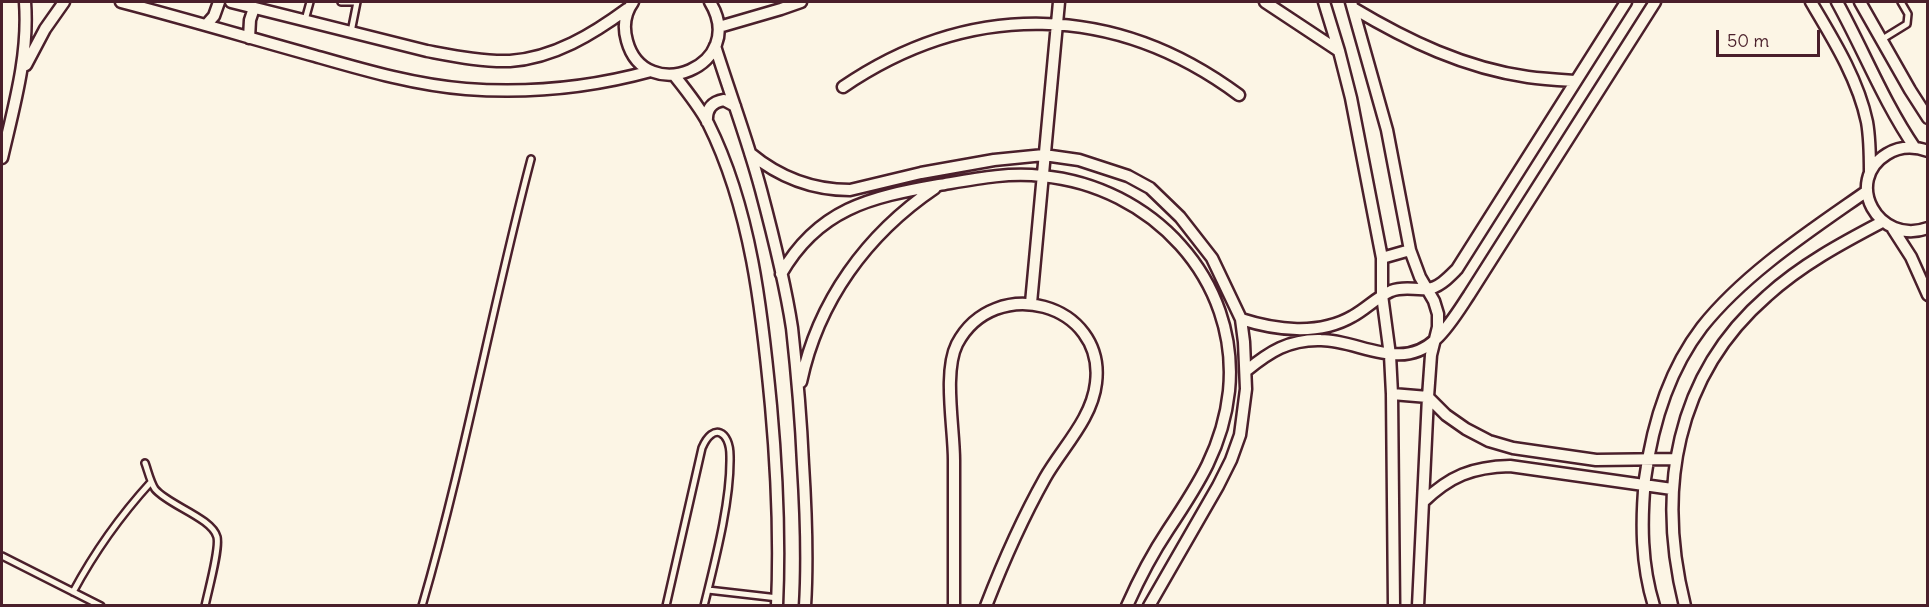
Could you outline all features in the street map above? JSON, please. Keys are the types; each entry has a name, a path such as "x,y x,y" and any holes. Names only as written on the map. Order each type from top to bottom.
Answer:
{"street":[{"path":"2,158 21,76 26,28 25,2"},
{"path":"21,76 36,45 64,2"},
{"path":"121,2 366,71 463,89 525,91 556,89 608,82 651,70"},
{"path":"206,25 214,16 219,2"},
{"path":"231,2 427,51 459,57 510,61 541,56 567,45 598,30 630,5"},
{"path":"630,5 625,28 628,46 638,61 651,70 674,75 699,67 715,46 719,27 710,2"},
{"path":"719,27 801,2"},
{"path":"1031,303 1059,2"},
{"path":"1264,2 1339,51"},
{"path":"1324,2 1351,98 1382,258 1382,295 1390,355 1392,394 1394,606"},
{"path":"1241,320 1276,328 1313,328 1328,325 1352,317 1382,295 1393,290 1404,287 1428,289 1449,278 1457,269 1626,2"},
{"path":"1246,371 1268,353 1310,340 1343,342 1390,355 1414,351 1435,340 1469,295 1655,2"},
{"path":"1810,2 1828,31 1860,97 1867,122 1870,147 1867,191 1873,211 1882,222 1893,229 1910,232 1928,228"},
{"path":"1837,2 1897,122 1915,148"},
{"path":"1860,2 1928,118"},
{"path":"1352,5 1394,32 1436,52 1527,77 1574,81"},
{"path":"1352,5 1387,130 1410,250 1414,264 1434,301 1438,314 1438,327 1431,355 1428,397 1418,606"},
{"path":"249,38 250,20 254,8"},
{"path":"843,87 886,60 949,35 1007,25 1058,24 1107,31 1154,46 1199,67 1239,95"},
{"path":"715,46 760,188 791,326 798,391 806,519 805,606"},
{"path":"674,75 707,122 730,175 739,204 757,291 766,356 776,478 779,530 778,602"},
{"path":"707,122 708,109 712,104 724,100 735,106"},
{"path":"1870,173 1884,156 1893,150 1915,148 1928,151"},
{"path":"750,153 769,168 790,179 835,190 850,190 957,166 1044,155 1079,160 1128,176 1150,188 1180,217 1212,258 1241,320 1246,371 1244,412 1240,435 1231,460 1149,606"},
{"path":"781,274 806,239 829,219 843,211 858,204 889,196 984,177 1013,174 1075,181 1124,199 1170,233 1204,277 1219,311 1227,347 1229,378 1227,408 1216,448 1196,488 1150,560 1127,606"},
{"path":"798,391 810,346 840,284 867,246 883,229 938,185"},
{"path":"1654,606 1644,556 1642,521 1645,485 1655,427 1666,392 1682,359 1701,328 1725,301 1790,247 1867,191"},
{"path":"1685,606 1678,580 1674,550 1672,489 1675,459 1698,387 1716,353 1740,322 1767,295 1842,243 1882,222"},
{"path":"1893,229 1911,257 1928,295"},
{"path":"1382,258 1410,250"},
{"path":"954,606 951,359 964,332 987,312 1001,306 1031,303 1055,310 1083,333 1094,356 1095,392 1086,415 1046,476 1029,507 986,606"},
{"path":"1392,394 1428,397 1446,415 1466,429 1489,441 1513,448 1596,460 1675,459"},
{"path":"1423,502 1453,478 1491,467 1510,466 1672,489"}],"lane":[{"path":"305,21 310,2"},
{"path":"341,2 357,2 351,32"},
{"path":"1881,40 1907,24 1908,14 1901,2"},
{"path":"422,606 439,548 514,222 531,159"},
{"path":"666,606 702,448 710,434 715,431 721,432 728,440 730,469 724,515 704,606"},
{"path":"145,463 151,482 163,496 215,532 218,544 205,606"},
{"path":"74,592 107,534 151,482"},
{"path":"2,556 101,606"},
{"path":"708,590 778,602"}]}
